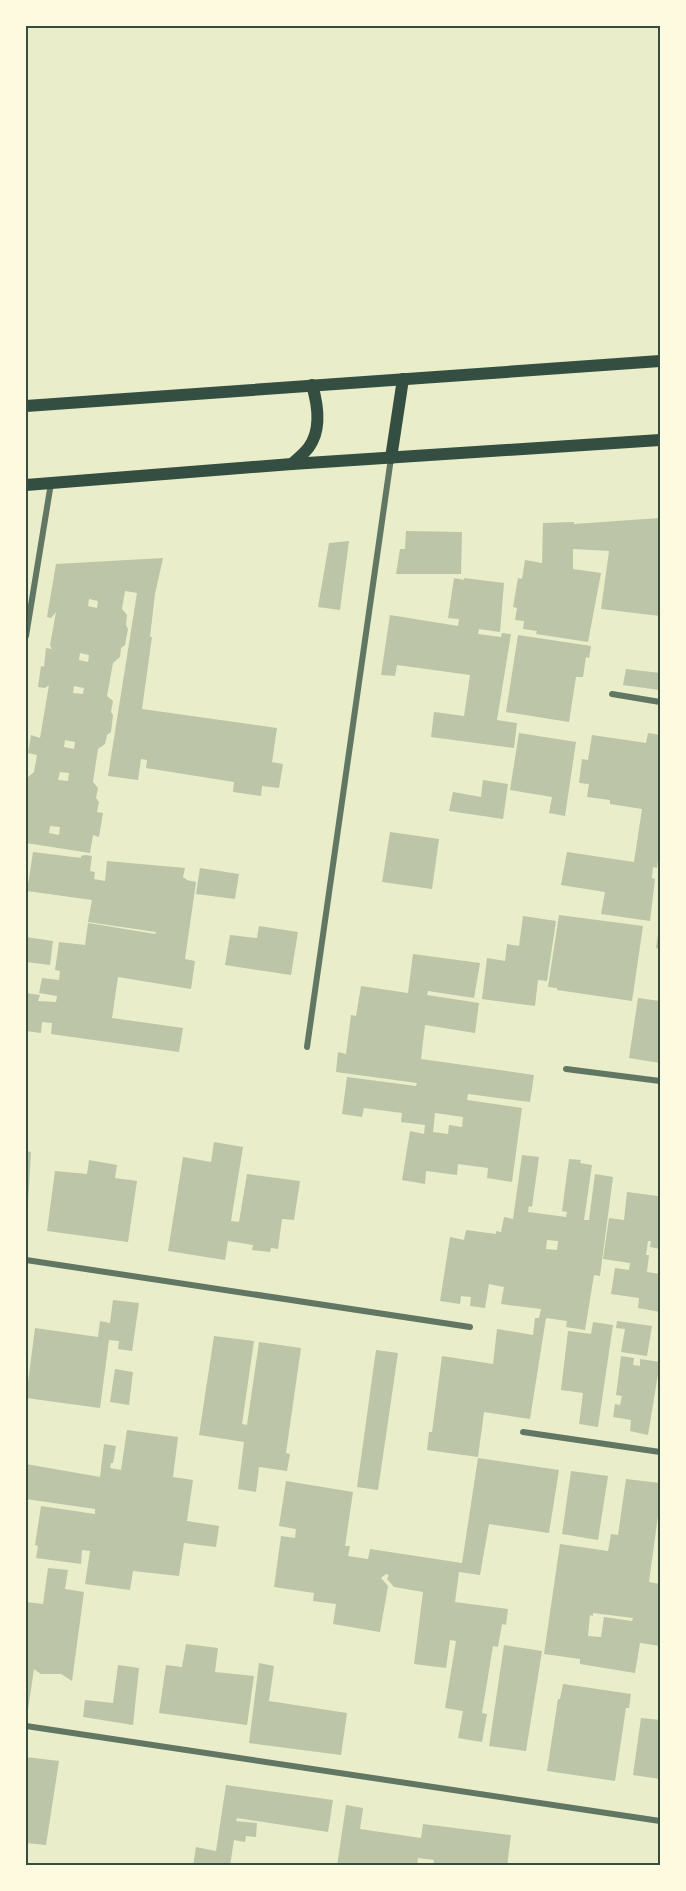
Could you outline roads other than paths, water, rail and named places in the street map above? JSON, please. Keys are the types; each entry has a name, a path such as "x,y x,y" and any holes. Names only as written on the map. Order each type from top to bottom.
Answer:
{"main road":[{"path":"26,406 660,361"},
{"path":"391,458 403,379"},
{"path":"292,464 309,447 317,429 317,400 312,385"},
{"path":"26,485 292,464 660,440"}],"street":[{"path":"307,1047 391,458"},
{"path":"26,636 51,483"},
{"path":"612,694 660,702"},
{"path":"566,1069 660,1081"},
{"path":"26,1260 470,1327"},
{"path":"523,1432 660,1452"},
{"path":"26,1726 660,1821"}]}
